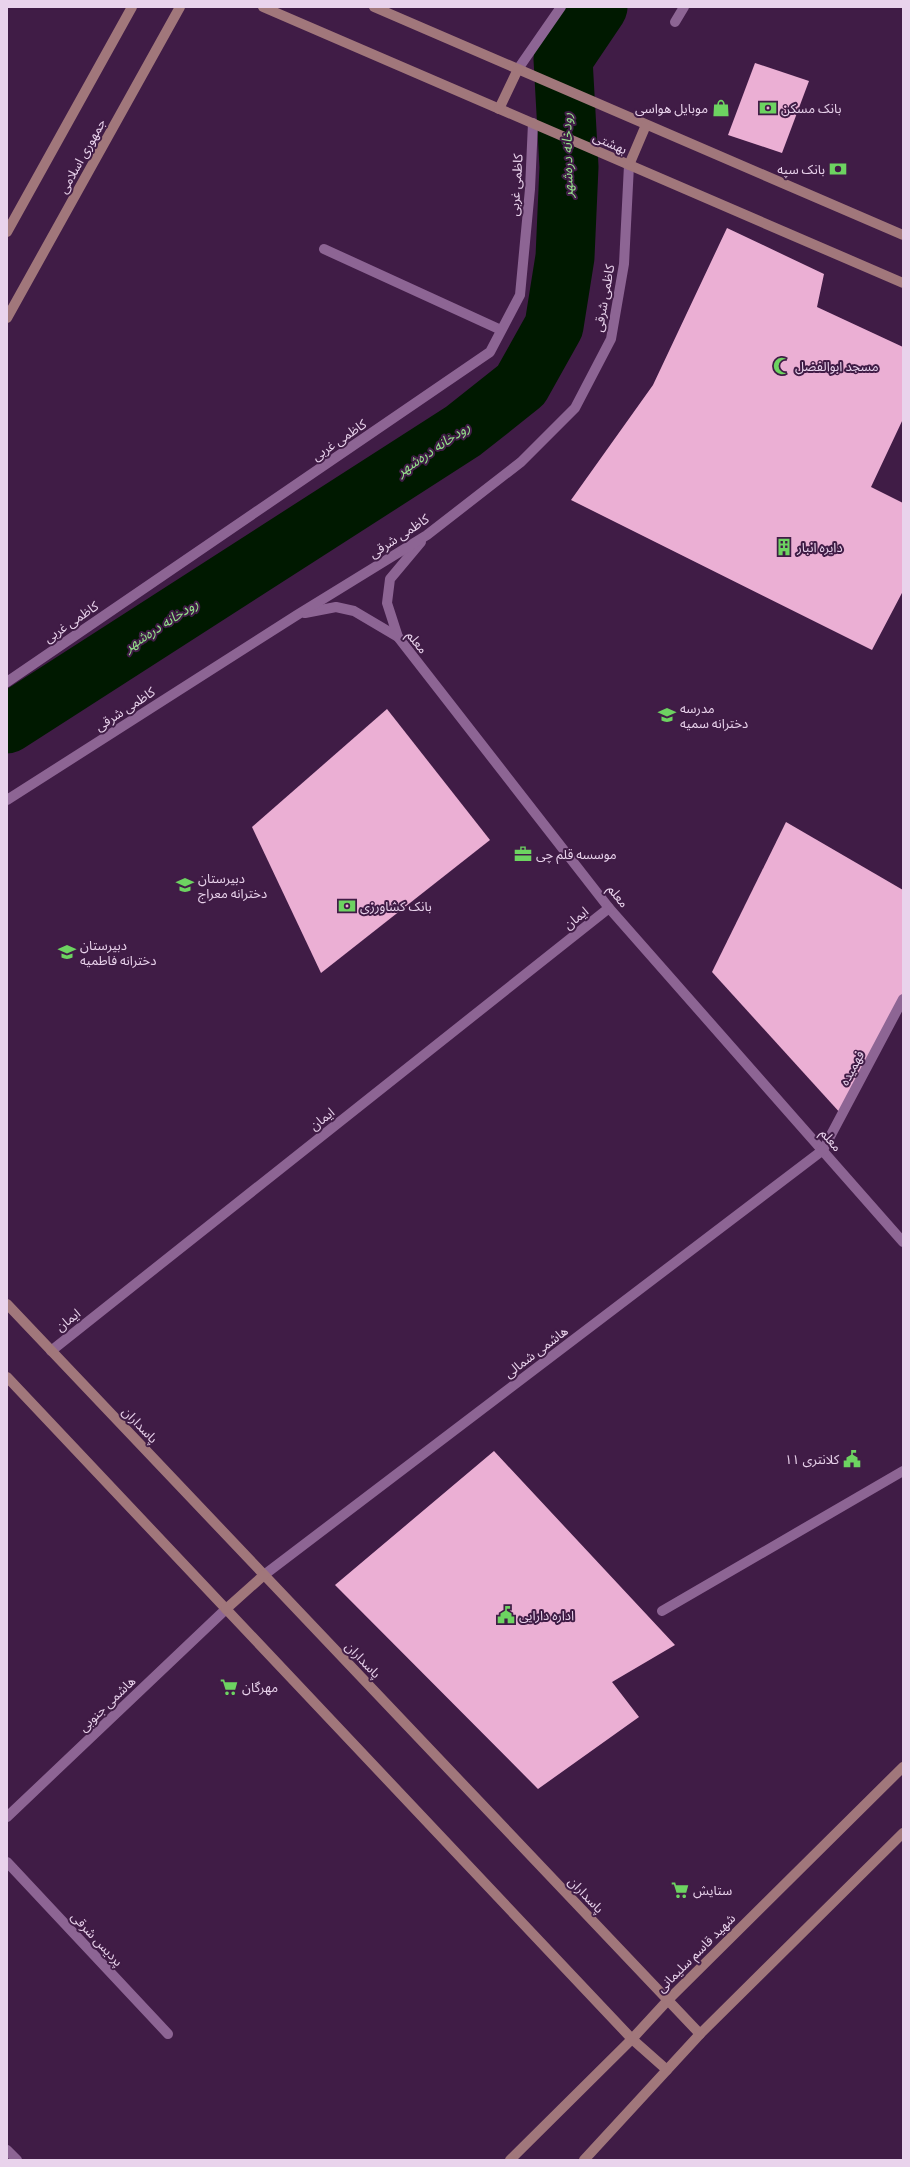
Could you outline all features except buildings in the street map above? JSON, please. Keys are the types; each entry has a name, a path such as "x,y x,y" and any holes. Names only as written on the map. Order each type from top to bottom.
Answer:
{"main road":[{"path":"7,232 132,7"},
{"name":"جمهوری اسلامی","path":"7,318 180,7"},
{"name":"بهشتی","path":"263,7 903,283"},
{"path":"374,7 903,236"},
{"path":"500,109 518,69"},
{"path":"629,165 646,124"},
{"name":"پاسداران","path":"7,1304 700,2034"},
{"path":"7,1378 632,2039 667,2070"},
{"path":"226,1609 264,1575"},
{"name":"شهید قاسم سلیمانی","path":"510,2160 632,2039 668,2000 903,1767"},
{"path":"584,2160 700,2034 903,1833"}],"street":[{"path":"518,69 561,7"},
{"path":"675,22 684,7"},
{"name":"کاظمی غربی","path":"7,682 490,352 520,295 530,189 533,123"},
{"name":"کاظمی شرقی","path":"7,800 297,614 427,535 521,462 575,408 611,339 624,264 629,165"},
{"path":"324,250 501,330"},
{"path":"398,637 387,603 390,579 427,535"},
{"name":"معلم","path":"297,614 336,607 354,611 398,637 610,908 903,1242"},
{"name":"ایمان","path":"51,1351 610,908"},
{"name":"فهمیده","path":"823,1150 903,999"},
{"name":"هاشمی شمالی","path":"264,1575 823,1150"},
{"path":"662,1610 903,1470"},
{"name":"هاشمی جنوبی","path":"7,1817 226,1609"},
{"name":"پردیس شرقی","path":"7,1862 168,2034"},
{"path":"7,2150 17,2160"}],"waterway":[{"name":"رودخانه دره‌شهر","path":"7,724 463,431 521,385 554,326 565,257 569,167 563,59 598,7"}],"place":[{"name":"موبایل هواسی","path":"721,108"},
{"name":"بانک مسکن","path":"768,108"},
{"name":"بانک سپه","path":"838,169"},
{"name":"مسجد ابوالفضل","path":"782,366"},
{"name":"دایره انبار","path":"784,547"},
{"name":"مدرسه دخترانه سمیه","path":"667,715"},
{"name":"موسسه قلم چی","path":"523,854"},
{"name":"دبیرستان دخترانه معراج","path":"185,885"},
{"name":"بانک کشاورزی","path":"347,906"},
{"name":"دبیرستان دخترانه فاطمیه","path":"67,952"},
{"name":"کلانتری ۱۱","path":"852,1459"},
{"name":"اداره دارایی","path":"506,1615"},
{"name":"مهرگان","path":"229,1687"},
{"name":"ستایش","path":"680,1890"}]}
